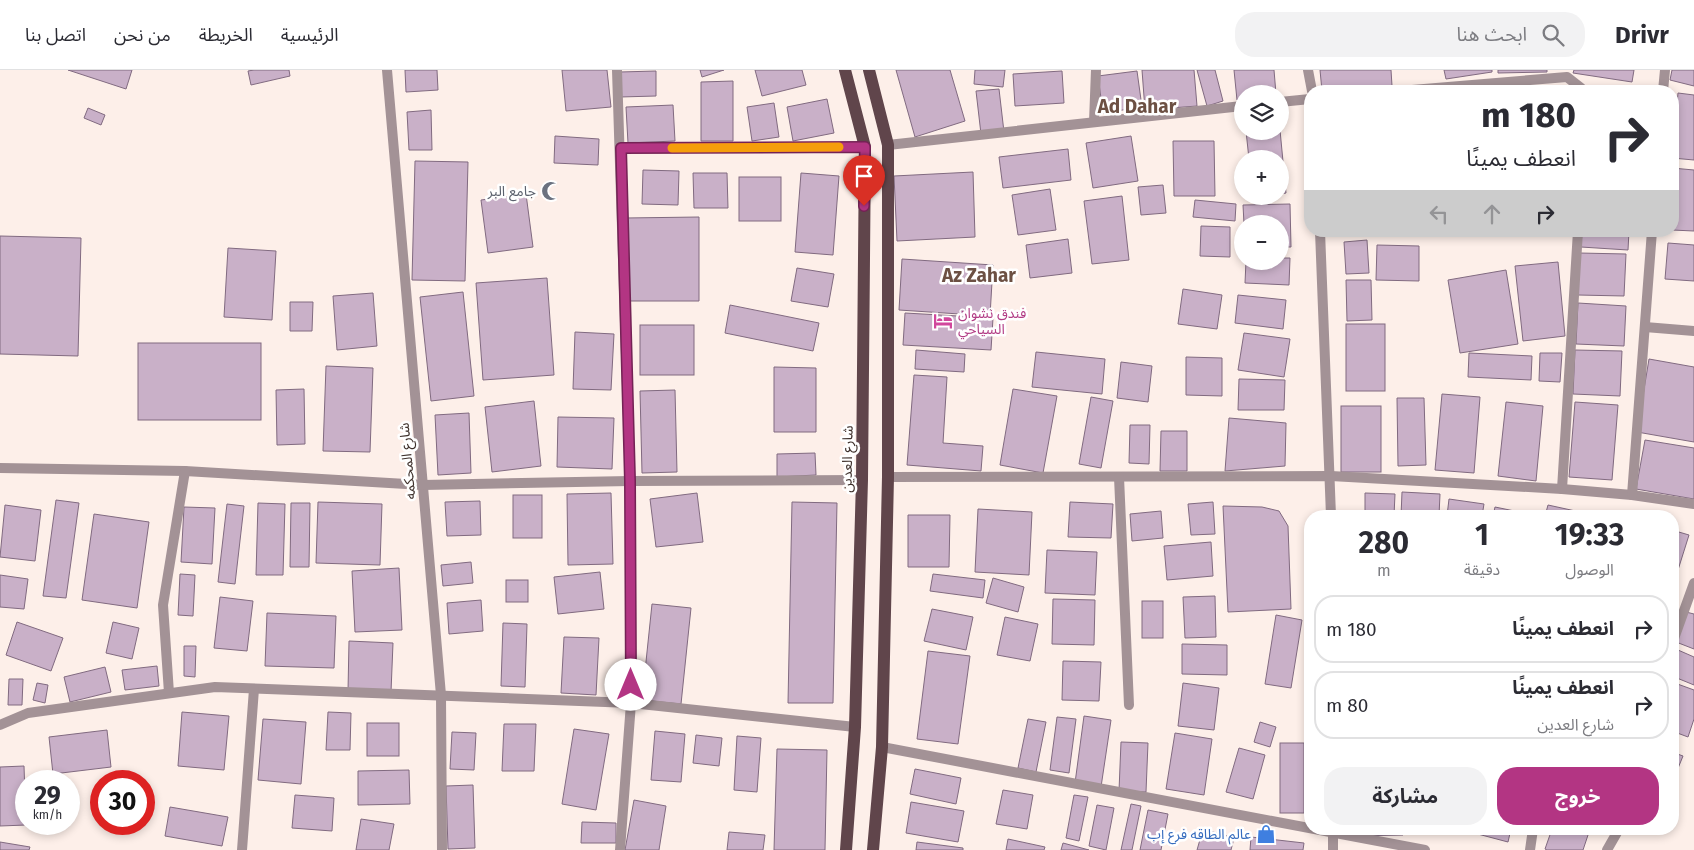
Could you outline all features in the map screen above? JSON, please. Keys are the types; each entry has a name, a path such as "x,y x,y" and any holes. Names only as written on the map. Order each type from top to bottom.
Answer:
{"main road":[{"name":"شارع العدين","path":"845,70 865,147 862,480 855,727 846,850"},
{"path":"869,70 888,145 888,478 882,747 873,850"}],"street":[{"name":"شارع المحكمه","path":"387,70 441,695 442,850"},
{"path":"617,70 621,148 630,481 631,704 620,850"},
{"path":"1094,122 1096,70"},
{"path":"1308,70 1311,85"},
{"path":"1664,85 1665,70"},
{"path":"1472,85 1567,77 1577,85"},
{"path":"1289,101 1304,100"},
{"path":"888,145 1234,107"},
{"path":"621,148 865,147"},
{"path":"1320,237 1331,510"},
{"path":"1562,489 1578,237"},
{"path":"1632,495 1652,237"},
{"path":"1645,327 1694,331"},
{"path":"0,468 185,471 423,485 630,481 862,480"},
{"path":"170,693 163,605 185,471"},
{"path":"888,478 1330,476 1562,489 1632,495 1694,504"},
{"path":"1119,477 1129,705"},
{"path":"1679,625 1694,583"},
{"path":"0,725 28,712 215,687 631,704 855,727"},
{"path":"242,850 254,688"},
{"path":"882,747 1304,826"},
{"path":"1333,835 1333,850"},
{"path":"1352,835 1425,850"},
{"path":"1530,850 1532,835"},
{"path":"1607,850 1616,835"}],"building":[{"path":"68,70 132,70 126,89"},
{"path":"289,70 290,76 251,85 248,71"},
{"path":"405,70 437,70 438,90 406,92"},
{"path":"562,70 607,70 611,107 566,111"},
{"path":"700,70 724,70 702,77"},
{"path":"755,70 802,70 806,85 762,96"},
{"path":"896,70 950,70 965,121 915,137"},
{"path":"975,70 1005,70 1003,87 974,84"},
{"path":"1142,70 1194,70 1197,106 1145,110"},
{"path":"1197,70 1215,70 1223,101 1207,106"},
{"path":"1234,70 1274,70 1275,85 1236,85"},
{"path":"1320,70 1391,70 1392,85 1321,85"},
{"path":"1444,70 1492,70 1492,72 1446,79"},
{"path":"1498,70 1547,70 1547,72 1498,73"},
{"path":"1574,70 1634,70 1632,82 1573,73"},
{"path":"1672,70 1694,70 1694,86 1670,80"},
{"path":"656,71 656,96 620,97 620,72"},
{"path":"1062,71 1064,103 1015,106 1013,74"},
{"path":"1137,71 1142,107 1103,113 1098,76"},
{"path":"733,81 733,141 701,141 701,82"},
{"path":"999,89 1004,132 981,134 976,91"},
{"path":"1679,93 1694,95 1694,160 1679,159"},
{"path":"827,99 834,133 793,141 787,107"},
{"path":"774,103 779,137 752,141 747,107"},
{"path":"673,105 675,141 628,143 626,107"},
{"path":"88,108 105,115 101,125 84,118"},
{"path":"431,110 432,150 409,150 407,112"},
{"path":"555,136 599,139 598,165 554,163"},
{"path":"1131,136 1138,181 1093,188 1086,143"},
{"path":"1247,140 1281,140 1282,150 1248,150"},
{"path":"1173,141 1214,141 1215,196 1174,196"},
{"path":"1068,149 1071,180 1003,188 999,157"},
{"path":"415,161 468,162 465,281 412,280"},
{"path":"1679,169 1694,170 1694,231 1679,230"},
{"path":"643,170 679,171 678,205 642,204"},
{"path":"973,172 975,237 897,241 894,176"},
{"path":"693,173 727,173 728,208 694,208"},
{"path":"801,173 839,176 833,255 795,252"},
{"path":"739,177 781,177 781,221 739,221"},
{"path":"1163,185 1166,213 1141,215 1138,187"},
{"path":"1050,189 1056,230 1018,235 1012,195"},
{"path":"526,194 533,247 488,253 481,200"},
{"path":"1122,196 1129,260 1092,264 1084,201"},
{"path":"1195,200 1236,205 1234,221 1193,217"},
{"path":"1289,204 1291,247 1289,247 1289,215 1244,215 1243,205"},
{"path":"699,217 699,301 626,301 625,218"},
{"path":"1201,226 1230,227 1230,257 1200,256"},
{"path":"0,236 81,238 78,356 0,354"},
{"path":"1582,237 1629,237 1628,250 1581,247"},
{"path":"1068,239 1072,273 1030,278 1026,245"},
{"path":"1367,240 1369,273 1346,274 1344,242"},
{"path":"1668,243 1694,245 1694,281 1665,279"},
{"path":"1377,245 1419,246 1419,281 1376,280"},
{"path":"228,248 276,251 272,320 224,317"},
{"path":"1579,253 1626,254 1624,296 1578,295"},
{"path":"1290,258 1289,285 1245,283 1246,270 1289,270"},
{"path":"902,259 993,265 990,316 899,310"},
{"path":"1558,262 1565,336 1523,341 1515,266"},
{"path":"797,268 834,274 828,307 791,301"},
{"path":"1506,270 1518,344 1460,353 1448,280"},
{"path":"547,278 554,375 483,380 476,283"},
{"path":"1346,280 1371,280 1372,320 1347,321"},
{"path":"1183,289 1222,295 1217,329 1178,324"},
{"path":"463,292 474,396 431,401 420,297"},
{"path":"373,293 377,346 337,350 333,296"},
{"path":"1238,295 1286,300 1283,329 1235,323"},
{"path":"290,302 313,302 312,331 290,331"},
{"path":"1578,303 1626,306 1624,346 1576,344"},
{"path":"730,305 819,323 813,351 725,333"},
{"path":"905,313 993,318 991,350 903,345"},
{"path":"1346,324 1385,324 1385,391 1346,391"},
{"path":"640,325 694,325 694,375 640,375"},
{"path":"575,332 614,334 611,390 573,389"},
{"path":"1244,333 1290,339 1284,377 1238,370"},
{"path":"138,343 261,343 261,420 138,420"},
{"path":"916,350 965,354 964,372 915,369"},
{"path":"1575,350 1622,351 1620,396 1573,394"},
{"path":"1036,352 1105,359 1102,394 1032,387"},
{"path":"1469,353 1532,356 1531,380 1468,377"},
{"path":"1540,353 1562,353 1560,382 1539,381"},
{"path":"1186,357 1222,358 1222,396 1186,395"},
{"path":"1649,359 1694,367 1694,442 1637,432"},
{"path":"1121,362 1152,366 1148,402 1117,398"},
{"path":"326,366 373,368 370,452 323,451"},
{"path":"774,367 816,368 816,432 774,432"},
{"path":"914,375 947,377 943,443 983,446 981,471 907,465"},
{"path":"1239,379 1285,380 1284,410 1238,410"},
{"path":"304,389 305,444 277,445 276,390"},
{"path":"1013,389 1057,396 1043,473 1000,465"},
{"path":"675,390 677,472 642,473 640,391"},
{"path":"1442,394 1480,397 1474,473 1435,470"},
{"path":"1091,397 1113,401 1101,468 1079,464"},
{"path":"1397,398 1424,398 1426,465 1398,466"},
{"path":"534,401 541,466 492,472 485,407"},
{"path":"1506,402 1543,406 1536,481 1498,476"},
{"path":"1575,402 1618,405 1612,480 1569,477"},
{"path":"1341,406 1381,406 1381,472 1341,472"},
{"path":"469,413 471,473 438,475 435,415"},
{"path":"558,417 614,418 612,469 557,467"},
{"path":"1229,418 1286,423 1285,466 1225,471"},
{"path":"1130,425 1150,425 1149,464 1129,463"},
{"path":"1161,431 1187,431 1187,471 1160,471"},
{"path":"1645,440 1694,448 1694,499 1636,489"},
{"path":"815,453 816,475 777,477 777,454"},
{"path":"1402,492 1440,494 1439,510 1401,510"},
{"path":"611,493 613,564 568,565 567,494"},
{"path":"697,493 703,542 656,547 650,499"},
{"path":"1365,493 1395,494 1394,510 1365,510"},
{"path":"513,495 542,495 542,538 513,538"},
{"path":"1449,499 1484,504 1483,510 1448,510"},
{"path":"56,500 79,503 66,598 43,596"},
{"path":"480,501 481,535 447,536 445,502"},
{"path":"318,502 382,504 380,565 316,563"},
{"path":"792,502 837,503 833,703 788,703"},
{"path":"1070,502 1113,504 1111,538 1068,537"},
{"path":"1213,502 1215,534 1191,535 1188,504"},
{"path":"258,503 285,504 283,575 256,575"},
{"path":"291,503 310,503 309,567 290,567"},
{"path":"227,504 244,506 235,584 218,582"},
{"path":"5,505 41,510 35,561 0,557"},
{"path":"1548,505 1571,510 1547,510"},
{"path":"1223,506 1262,507 1279,511 1288,526 1291,609 1228,612"},
{"path":"184,507 215,508 212,564 181,562"},
{"path":"1495,507 1510,510 1494,510"},
{"path":"978,509 1032,512 1029,575 975,572"},
{"path":"1161,511 1163,538 1132,541 1130,514"},
{"path":"94,514 149,522 137,608 82,600"},
{"path":"908,515 950,515 949,567 908,567"},
{"path":"1679,532 1689,535 1679,567"},
{"path":"1211,542 1213,576 1167,580 1164,546"},
{"path":"1047,550 1097,552 1095,595 1045,593"},
{"path":"471,562 473,583 443,586 441,565"},
{"path":"399,568 402,630 355,632 352,571"},
{"path":"600,572 604,609 558,614 554,577"},
{"path":"180,574 195,575 193,616 178,615"},
{"path":"933,574 985,580 983,598 930,591"},
{"path":"0,575 28,579 24,609 0,607"},
{"path":"993,578 1024,587 1018,612 986,603"},
{"path":"506,580 528,580 528,602 506,602"},
{"path":"1215,596 1216,637 1185,638 1183,597"},
{"path":"220,597 253,601 247,651 214,648"},
{"path":"1053,599 1095,600 1094,645 1052,644"},
{"path":"481,600 483,631 449,634 447,603"},
{"path":"1142,601 1163,601 1163,638 1142,638"},
{"path":"652,604 691,608 681,704 642,700"},
{"path":"932,609 973,617 966,650 924,641"},
{"path":"1686,612 1694,614 1694,649 1679,643 1679,633"},
{"path":"267,613 336,616 334,668 265,666"},
{"path":"1276,615 1302,620 1291,688 1265,684"},
{"path":"1005,617 1038,624 1030,661 997,655"},
{"path":"17,622 63,638 51,671 6,655"},
{"path":"113,622 139,628 132,659 106,653"},
{"path":"503,623 527,624 525,687 501,686"},
{"path":"564,637 599,638 596,695 561,693"},
{"path":"349,641 393,643 391,692 348,691"},
{"path":"1182,644 1227,645 1227,675 1182,674"},
{"path":"184,646 196,646 195,677 184,676"},
{"path":"1679,650 1694,657 1694,685 1679,679"},
{"path":"928,651 970,656 958,744 917,739"},
{"path":"1063,661 1101,662 1099,701 1062,700"},
{"path":"157,666 159,686 125,690 122,670"},
{"path":"105,667 111,692 70,702 64,677"},
{"path":"9,679 23,679 22,705 8,705"},
{"path":"37,683 48,685 45,703 33,700"},
{"path":"1183,683 1219,688 1214,730 1178,726"},
{"path":"1679,685 1694,690 1694,719 1688,737 1679,734"},
{"path":"182,712 229,716 224,770 178,766"},
{"path":"328,712 351,713 350,750 326,750"},
{"path":"1084,716 1111,720 1101,787 1075,783"},
{"path":"1057,717 1076,719 1069,773 1050,770"},
{"path":"263,719 306,722 301,784 258,780"},
{"path":"1028,719 1046,722 1036,772 1018,768"},
{"path":"1260,722 1276,727 1270,747 1254,742"},
{"path":"367,723 399,723 399,756 367,756"},
{"path":"504,724 536,724 534,771 502,771"},
{"path":"574,729 609,734 596,810 562,804"},
{"path":"107,730 111,767 80,771 53,770 49,737"},
{"path":"655,731 685,734 681,782 651,780"},
{"path":"452,732 476,733 474,770 450,769"},
{"path":"1175,733 1212,739 1204,795 1166,789"},
{"path":"696,735 722,738 719,766 693,763"},
{"path":"737,736 761,738 757,792 734,790"},
{"path":"1121,742 1148,743 1146,792 1119,791"},
{"path":"1280,743 1304,743 1304,813 1280,813"},
{"path":"1239,748 1265,755 1253,799 1226,792"},
{"path":"777,749 827,750 825,850 774,850"},
{"path":"1679,755 1683,756 1679,766"},
{"path":"24,766 24,770 15,770 15,825 0,826 0,767"},
{"path":"915,769 961,778 956,804 910,794"},
{"path":"409,770 410,804 358,805 358,771"},
{"path":"473,785 475,848 448,849 446,786"},
{"path":"1003,790 1033,795 1027,829 996,824"},
{"path":"295,795 334,798 332,831 292,828"},
{"path":"1074,795 1088,797 1079,841 1066,838"},
{"path":"634,800 666,806 659,850 625,850"},
{"path":"911,802 964,811 958,842 906,833"},
{"path":"1131,804 1141,806 1132,850 1121,850"},
{"path":"1097,805 1114,808 1106,850 1089,846"},
{"path":"170,807 228,817 222,846 165,836"},
{"path":"1148,810 1168,814 1161,850 1140,850"},
{"path":"361,819 394,824 389,850 356,850"},
{"path":"582,822 616,823 616,843 581,843"},
{"path":"1203,829 1234,838 1231,850 1197,850"},
{"path":"729,832 765,835 763,850 727,850"},
{"path":"1351,835 1403,835 1351,836"},
{"path":"1482,835 1510,835 1508,842"},
{"path":"1550,835 1588,835 1583,850 1545,849"},
{"path":"1251,837 1304,843 1303,850 1250,850"},
{"path":"1008,839 1045,847 1044,850 1006,850"},
{"path":"0,842 30,847 29,850 0,850"},
{"path":"917,842 963,848 963,850 916,850"},
{"path":"1063,843 1089,850 1061,850"}],"slow traffic":[{"path":"672,148 839,147"}],"place":[{"name":"جامع البر","path":"551,191"},
{"name":"فندق نشوان السياحي","path":"943,321"},
{"name":"عالم الطاقه فرع إب","path":"1266,834"}],"district":[{"name":"Ad Dahar","path":"1137,106"},
{"name":"Az Zahar","path":"979,275"}],"route":[{"path":"631,685 630,481 621,148 865,147 864,206"}]}
